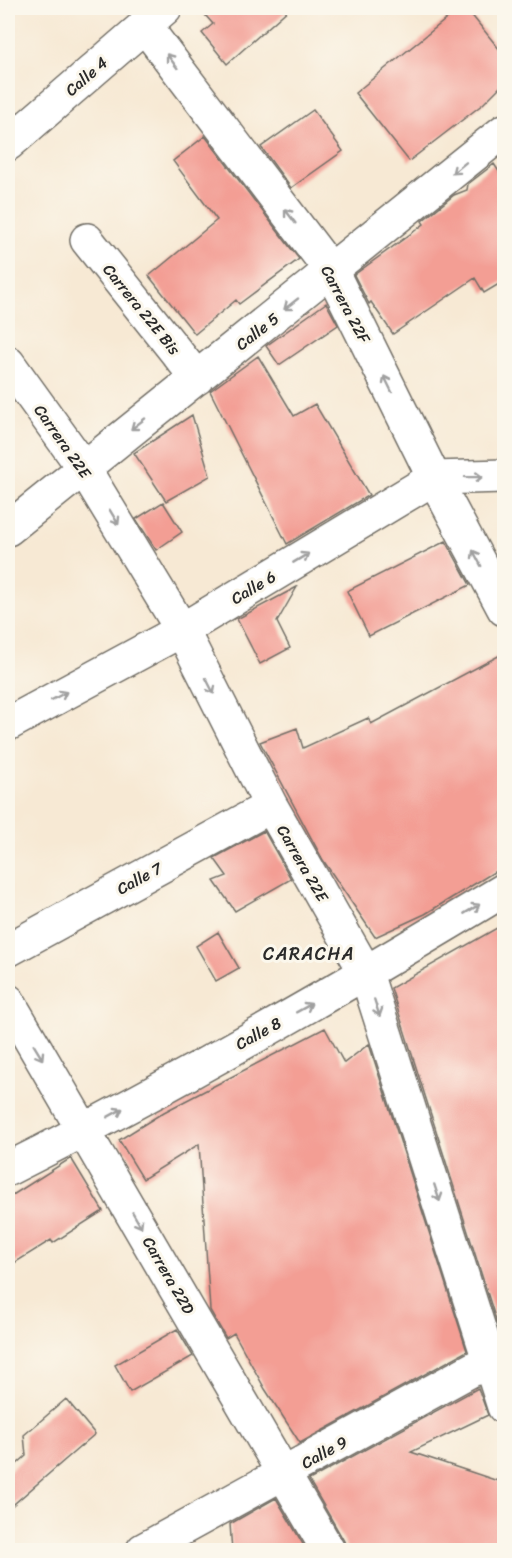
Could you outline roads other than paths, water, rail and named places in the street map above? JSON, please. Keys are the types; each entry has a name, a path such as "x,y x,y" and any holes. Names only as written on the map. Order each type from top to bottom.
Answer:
{"street":[{"name":"Calle 4","path":"8,144 155,16"},
{"name":"Carrera 22F","path":"155,16 332,272 434,478 504,609"},
{"name":"Calle 5","path":"8,529 83,467 332,272 501,143"},
{"name":"Carrera 22E Bis","path":"87,240 197,378"},
{"name":"Carrera 22E","path":"8,363 83,467 182,630 271,806 366,973 497,1355 504,1407"},
{"name":"Calle 6","path":"8,724 182,630 434,478 504,476"},
{"name":"Calle 7","path":"8,950 271,806"},
{"name":"Calle 8","path":"8,1168 85,1130 366,973 504,890"},
{"name":"Carrera 22D","path":"8,1002 85,1130 328,1551"},
{"name":"Calle 9","path":"143,1551 497,1355"}],"district":[{"name":"CARACHA","path":"309,954"}]}
